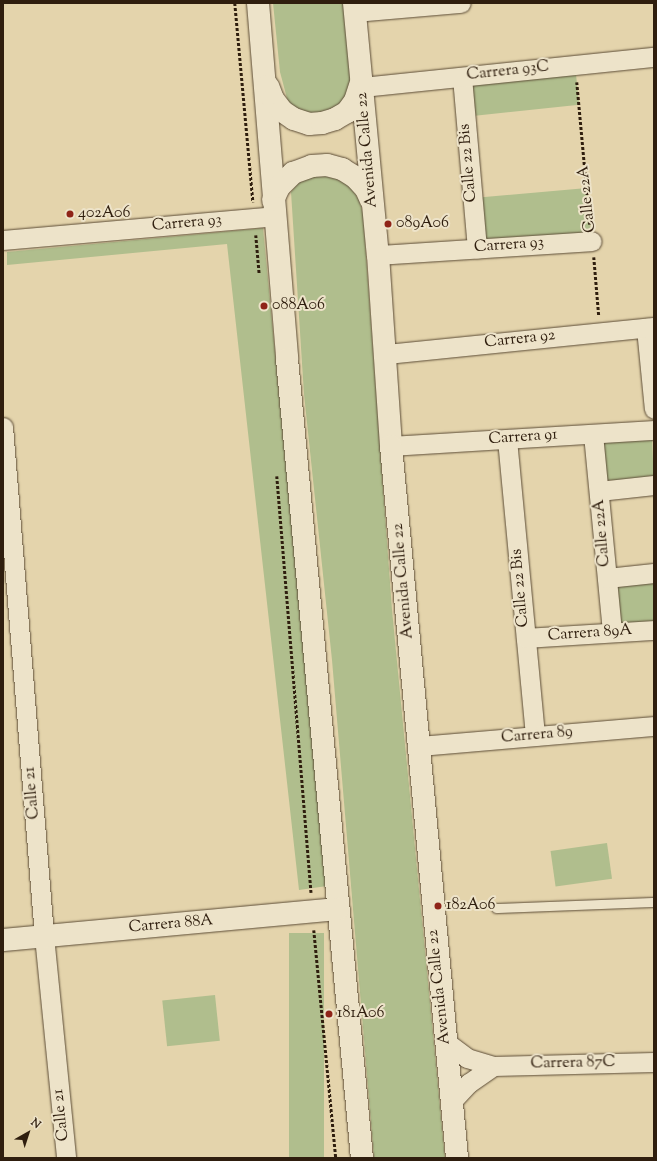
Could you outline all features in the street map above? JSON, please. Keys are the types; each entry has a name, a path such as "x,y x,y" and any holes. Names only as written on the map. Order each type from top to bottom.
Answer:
{"main road":[{"path":"258,3 287,359 362,1158"},
{"name":"Avenida Calle 22","path":"354,8 378,255 386,354 391,446 457,1158"},
{"path":"264,67 273,99 282,111 294,119 309,124 322,123 335,119 346,112 355,101 362,82"},
{"path":"275,208 279,187 293,173 312,166 327,165 342,169 355,177 366,189 372,203"},
{"name":"Carrera 88A","path":"3,940 338,909"}],"street":[{"path":"354,8 461,3"},
{"name":"Carrera 93C","path":"362,82 462,77 654,57"},
{"name":"Calle 22 Bis","path":"462,77 478,248"},
{"name":"Carrera 93","path":"3,240 254,218 275,208"},
{"name":"Carrera 93","path":"378,255 592,241"},
{"path":"650,328 654,409"},
{"name":"Carrera 92","path":"386,354 650,328"},
{"name":"Calle 21","path":"3,427 5,486 44,936 66,1158"},
{"name":"Carrera 91","path":"391,446 654,430"},
{"name":"Calle 22A","path":"593,434 612,632"},
{"name":"Calle 22 Bis","path":"507,439 535,736"},
{"path":"599,491 654,485"},
{"path":"607,578 654,574"},
{"name":"Carrera 89A","path":"526,638 654,630"},
{"name":"Carrera 89","path":"420,746 654,726"},
{"name":"Carrera 87C","path":"446,1042 467,1058 493,1066 654,1062"},
{"path":"452,1102 469,1083 493,1066"}],"lane":[{"path":"496,908 654,902"}],"path":[{"path":"235,3 259,274"},
{"name":"Calle 22A","path":"575,65 601,332"},
{"path":"277,472 312,912 336,1158"}],"green space":[{"path":"273,3 345,3 351,81 348,98 336,114 300,115 288,102 280,72"},
{"path":"575,65 579,105 466,117 462,77"},
{"path":"323,172 349,185 359,200 363,213 392,610 445,1158 374,1158 332,660 304,394 291,192 300,181"},
{"path":"587,188 592,241 478,251 473,198"},
{"path":"263,228 327,886 299,890 227,244 7,265 7,252"},
{"path":"652,433 654,479 600,481 598,435"},
{"path":"610,577 654,577 654,627 610,627"},
{"path":"607,843 612,879 556,887 551,851"},
{"path":"289,933 324,933 324,1158 289,1158"},
{"path":"215,995 220,1041 167,1046 162,1001"}],"place":[{"name":"402A06","path":"70,214"},
{"name":"089A06","path":"388,224"},
{"name":"088A06","path":"264,306"},
{"name":"182A06","path":"438,906"},
{"name":"181A06","path":"329,1014"}]}
